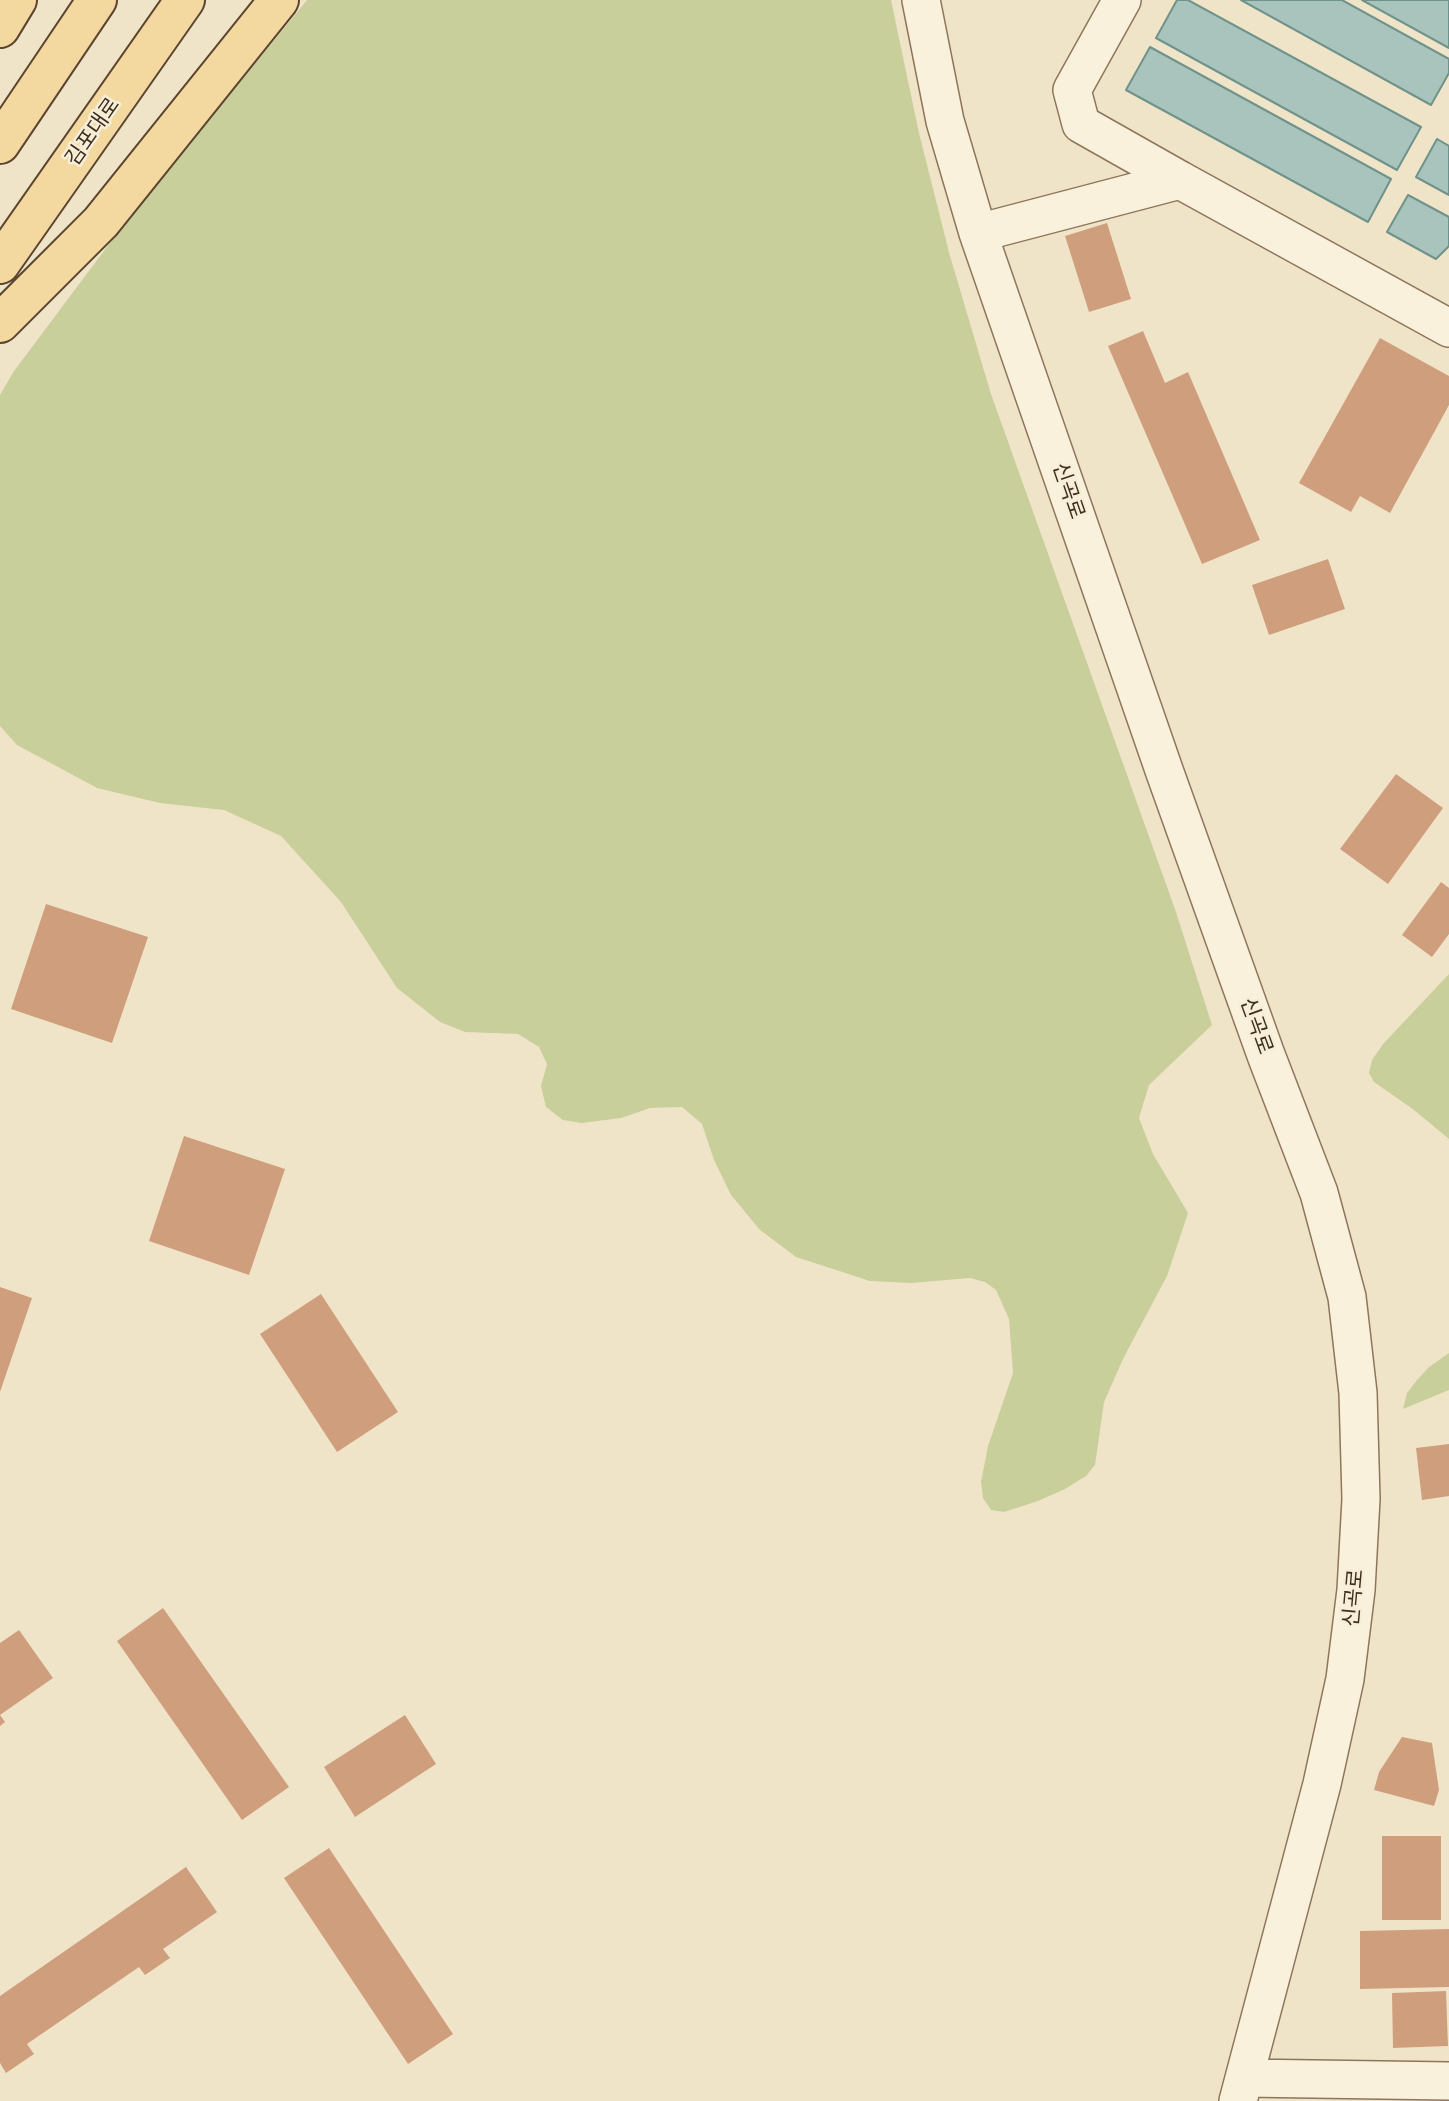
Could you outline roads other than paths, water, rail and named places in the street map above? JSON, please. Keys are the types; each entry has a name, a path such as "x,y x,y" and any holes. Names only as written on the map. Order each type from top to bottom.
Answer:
{"main road":[{"path":"0,28 17,0"},
{"path":"0,145 97,0"},
{"name":"김포대로","path":"0,264 185,0"},
{"path":"0,323 101,222 279,0"}],"street":[{"name":"신곡로","path":"920,0 945,121 978,233 1169,783 1261,1042 1319,1193 1347,1297 1358,1393 1361,1499 1356,1590 1345,1679 1322,1784 1242,2089 1449,2081"},
{"path":"1122,0 1072,90 1082,124 1449,328"},
{"path":"978,233 1180,180"}],"water":[{"path":"1177,0 1188,0 1421,127 1397,170 1156,38"},
{"path":"1241,0 1342,0 1449,59 1449,73 1431,105"},
{"path":"1362,0 1449,0 1449,48"},
{"path":"1150,47 1391,179 1368,222 1126,90"},
{"path":"1437,139 1449,146 1449,195 1416,177"},
{"path":"1408,195 1449,217 1449,246 1436,259 1387,232"}]}
